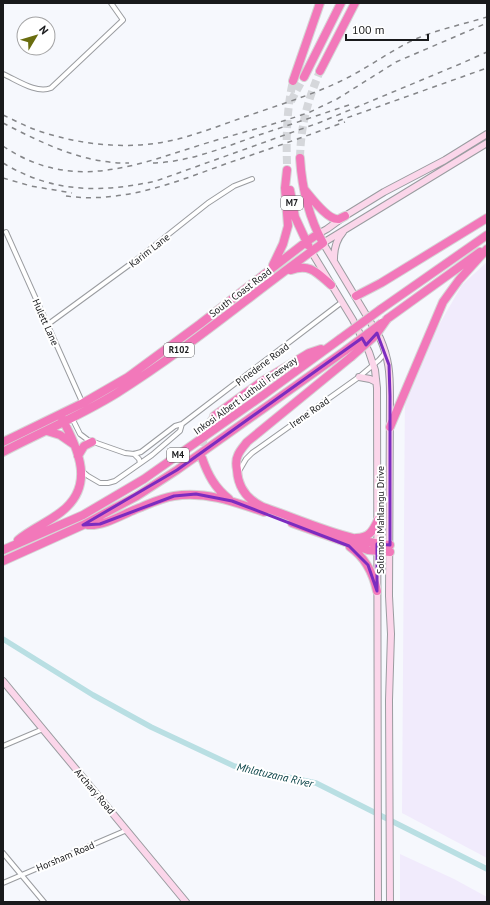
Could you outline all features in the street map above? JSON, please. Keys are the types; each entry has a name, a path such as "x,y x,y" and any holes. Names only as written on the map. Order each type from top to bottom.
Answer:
{"highway":[{"path":"293,81 320,3"},
{"path":"304,77 341,3"},
{"path":"320,71 356,3"},
{"name":"Solomon Mahlangu Drive","path":"300,158 306,201 318,234 323,243"},
{"name":"Solomon Mahlangu Drive","path":"272,268 283,244 288,226 285,188 287,167 295,216 311,251"},
{"path":"303,188 319,206 332,217 339,219 345,216"},
{"path":"356,296 381,283 487,218"},
{"name":"South Coast Road","path":"180,344 191,330 318,234"},
{"name":"Inkosi Albert Luthuli Freeway","path":"5,549 83,516 144,480 328,347 487,235"},
{"name":"South Coast Road","path":"4,449 73,419 86,411 180,344 197,338 323,243"},
{"path":"390,427 443,302 459,280 487,248"},
{"name":"M4","path":"3,561 83,525 125,503 177,470 487,248"},
{"path":"281,274 303,267 316,272 331,285"},
{"path":"387,319 375,336 247,442 237,456 236,464 237,475 244,492 255,503 377,548 390,549"},
{"path":"191,330 197,338"},
{"path":"214,416 261,382 309,353 328,347"},
{"name":"South Coast Road","path":"3,442 82,403 115,390"},
{"path":"5,549 28,532 62,512 70,504 80,486 82,471 78,456 60,414"},
{"path":"47,431 60,435 74,444"},
{"path":"14,436 18,444"},
{"path":"78,456 84,446 92,442"},
{"path":"202,458 212,482 232,501"},
{"path":"83,525 100,524 162,499 174,496 196,494 232,501 368,550 377,548"},
{"path":"351,538 359,538 370,534 378,520"},
{"path":"337,539 352,548 363,558 371,572 377,591"}],"main road":[{"name":"South Coast Road","path":"318,234 327,230 345,216 384,192 445,160 487,134"},
{"name":"South Coast Road","path":"323,243 487,143"},
{"path":"445,160 449,166"},
{"path":"418,175 422,183"},
{"path":"334,260 334,251 337,241 348,227"},
{"name":"Solomon Mahlangu Drive","path":"323,243 380,338 386,352 389,365 391,634 389,700 390,902"},
{"name":"Solomon Mahlangu Drive","path":"311,251 353,320 369,352 374,364 376,382 378,520 378,902"},
{"path":"359,377 376,382"},
{"name":"Archary Road","path":"3,681 186,902"}],"street":[{"path":"3,74 41,90 51,88 123,20 111,3"},
{"name":"Karim Lane","path":"48,326 140,257 208,203 234,186 252,179"},
{"name":"Hulett Lane","path":"6,232 86,411"},
{"name":"Pinedene Road","path":"134,454 147,448 175,426 182,424 342,302"},
{"name":"Irene Road","path":"237,475 242,465 252,453 359,377 386,352"},
{"path":"68,410 83,437 92,442 125,453 134,454 139,459 140,463"},
{"name":"Pinedene Road","path":"82,471 100,483 115,481 180,431 182,424"},
{"path":"3,746 43,729"},
{"name":"Horsham Road","path":"3,883 127,830"},
{"path":"3,853 44,902"}],"highlighted area":[{"path":"377,333 389,365 390,545 377,544 377,591 368,565 349,546 232,501 196,494 174,496 100,524 83,525 177,470 362,338 366,345"}],"shaded area":[{"path":"487,262 487,858 402,813 405,384 462,285"},
{"path":"400,854 454,879 487,897 487,902 400,902"}],"waterway":[{"name":"Mhlatuzana River","path":"3,639 93,695 151,727 234,766 316,783 487,869"}],"tunnel":[{"path":"300,158 306,114 320,71"},
{"path":"291,101 304,77"},
{"path":"287,164 287,122 293,81"},
{"path":"202,458 204,436 214,416"}],"railway":[{"path":"3,115 36,130 72,140 109,145 164,142 201,132 292,101 349,77 418,38 443,29 487,17"},
{"path":"3,146 29,161 55,169 81,172 132,166 310,112 337,99 396,62 487,23"},
{"path":"3,163 40,180 77,188 116,187 156,181 321,122 487,52"},
{"path":"338,121 487,68"},
{"path":"153,163 181,160 209,153 352,104"},
{"path":"66,196 87,198 108,197 149,190 345,122"},
{"path":"3,123 48,145 64,151 96,160 129,163"},
{"path":"3,178 31,186 72,193"}]}
